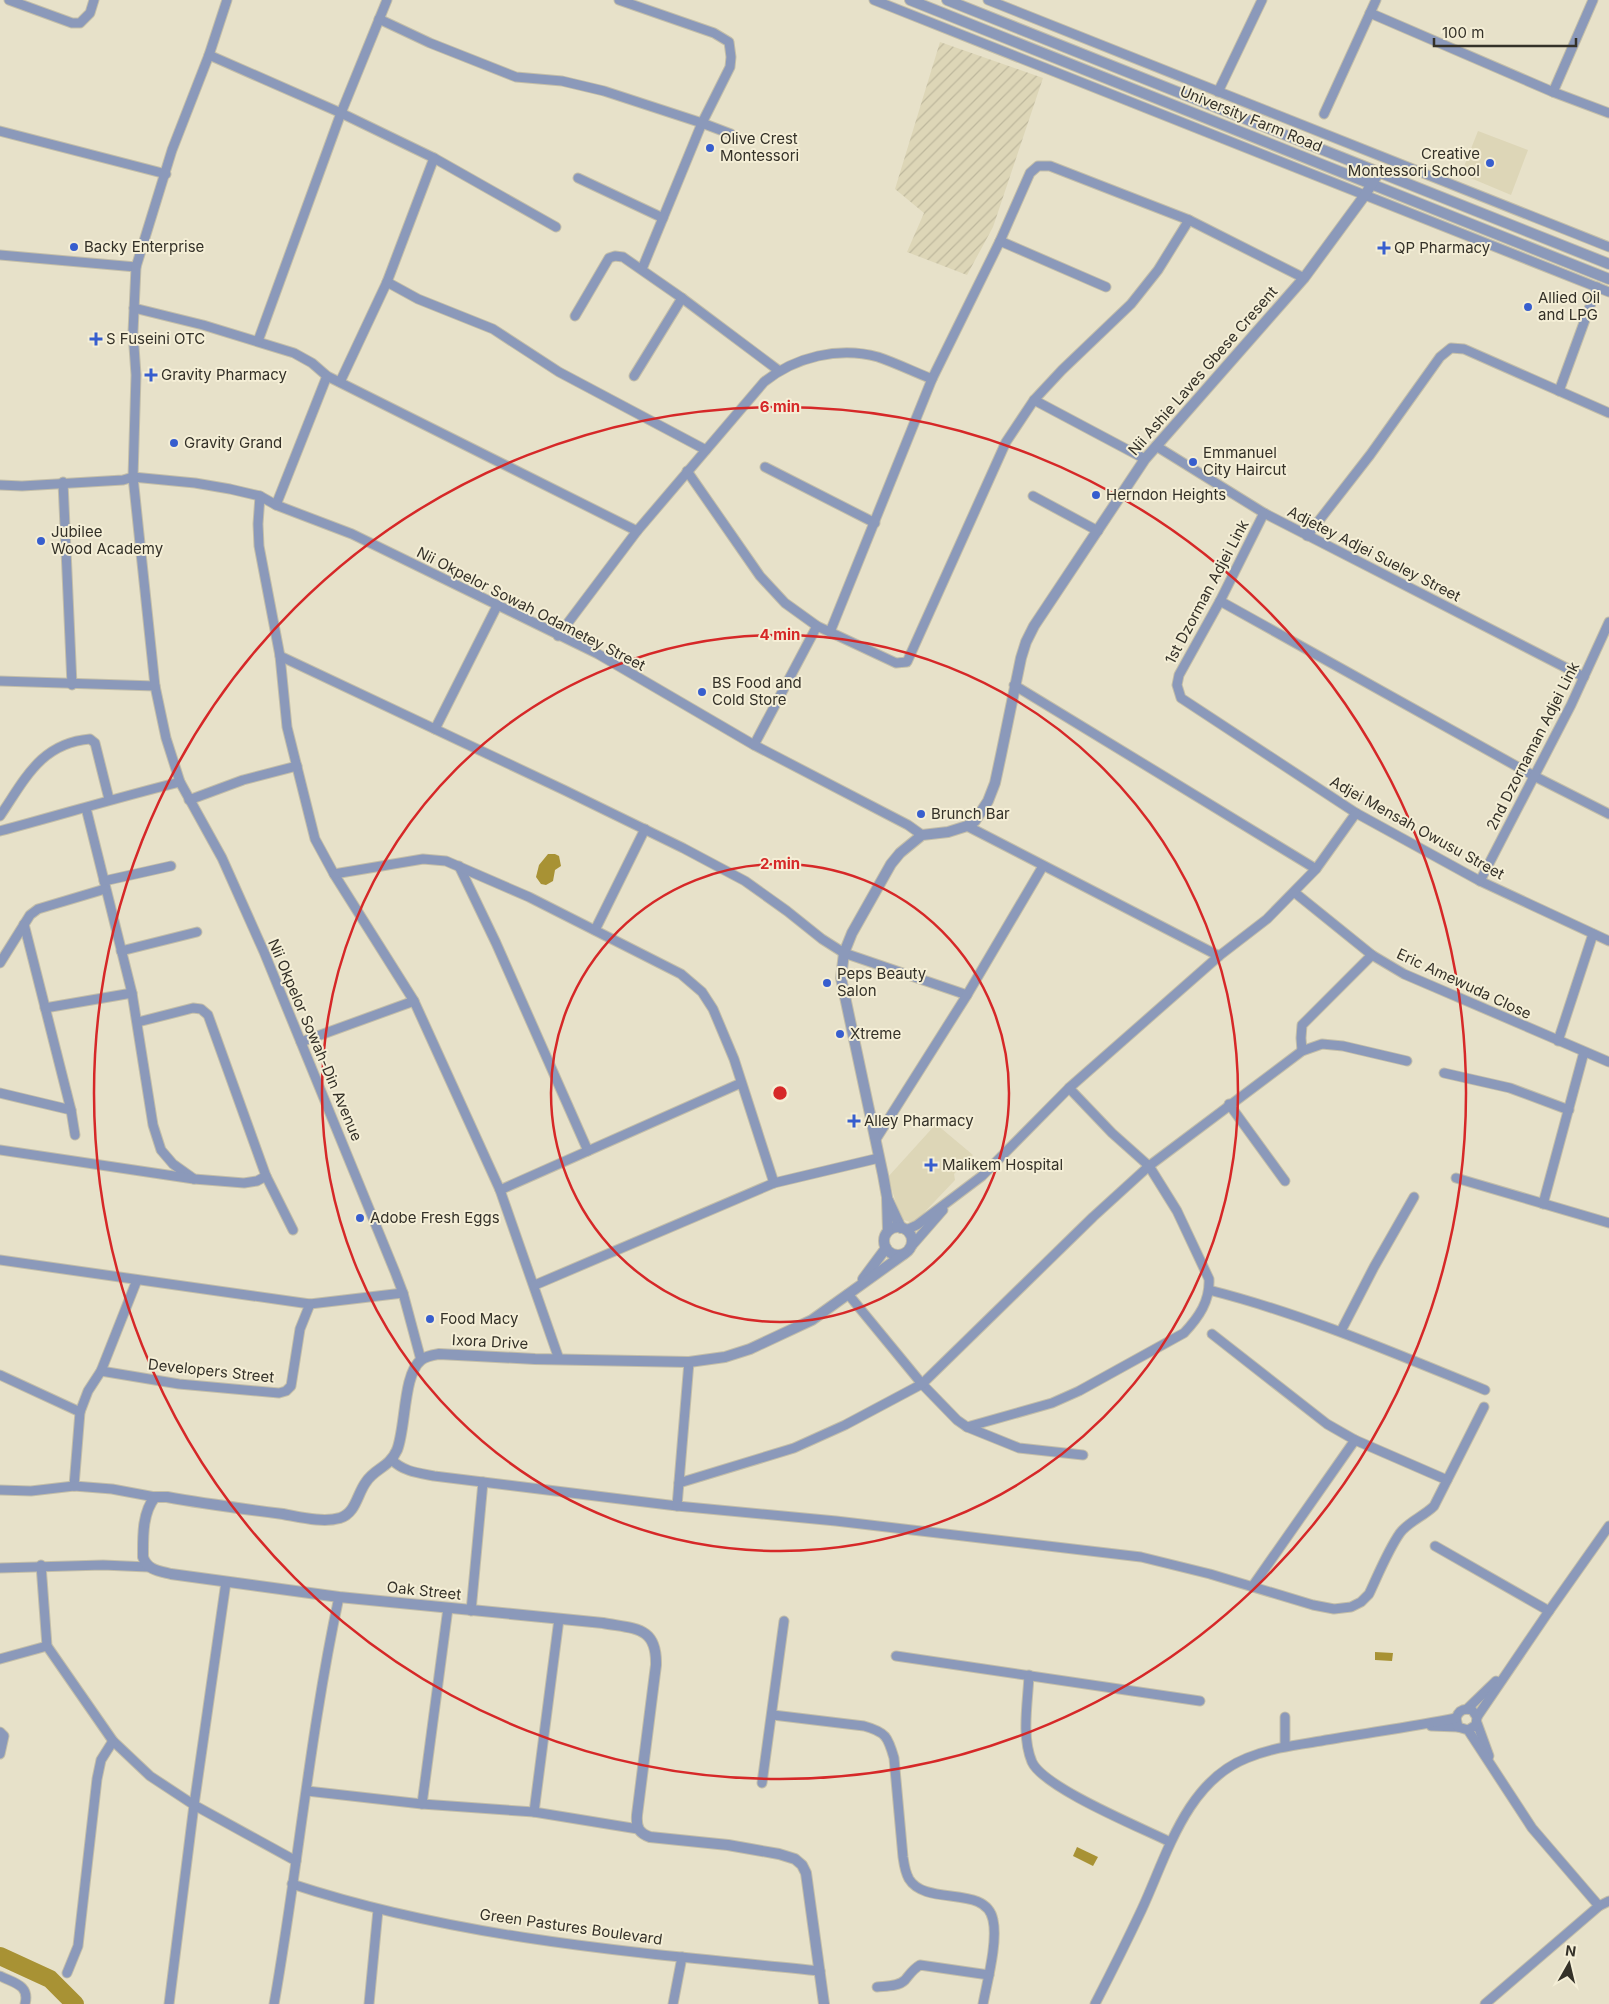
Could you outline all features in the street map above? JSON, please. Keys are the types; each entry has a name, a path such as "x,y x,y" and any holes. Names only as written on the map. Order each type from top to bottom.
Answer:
{"street":[{"path":"9,0 72,23 80,23 90,13 94,0"},
{"name":"Nii Okpelor Sowah-Din Avenue","path":"227,0 209,55 172,150 136,267 134,308 136,375 133,477 155,686 166,738 180,782 222,858 264,952 403,1293 421,1360"},
{"path":"258,341 341,113 387,0"},
{"path":"619,0 714,33 729,42 732,57 730,67 702,123 642,269"},
{"path":"874,0 1609,292"},
{"name":"University Farm Road","path":"910,0 1609,279"},
{"name":"University Farm Road","path":"947,0 1609,264"},
{"path":"988,0 1609,246"},
{"path":"1218,92 1262,0"},
{"path":"1324,114 1376,0"},
{"path":"1553,92 1593,0"},
{"path":"1370,14 1553,92 1609,113"},
{"path":"379,19 430,43 516,78 562,81 604,91 731,134"},
{"path":"209,55 341,113 434,158 556,227"},
{"path":"0,131 166,174"},
{"path":"340,382 387,282 434,158"},
{"path":"830,632 932,379 1000,241 1030,173 1038,166 1050,166 1189,220 1304,278"},
{"name":"Nii Ashie Laves Gbese Cresent","path":"968,826 982,812 992,793 1002,755 1014,685 1026,642 1034,626 1145,459 1304,278 1365,196 1379,172"},
{"path":"578,178 663,218"},
{"path":"687,471 760,576 785,603 817,626 896,663 907,662 1006,442 1034,400 1062,370 1131,304 1158,270 1189,220"},
{"path":"1000,241 1106,287"},
{"path":"0,256 136,267"},
{"path":"575,316 610,258 615,256 623,257 682,298 778,370"},
{"path":"387,282 418,299 493,329 558,372 706,450"},
{"path":"1559,391 1597,287"},
{"path":"634,376 682,298"},
{"path":"134,308 258,341 294,353 312,363 327,376 637,531"},
{"path":"1307,536 1370,455 1440,357 1451,348 1464,349 1609,413"},
{"path":"558,636 637,531 764,382 778,370 814,356 845,353 877,357 932,379"},
{"path":"276,505 327,376"},
{"path":"1034,400 1145,459"},
{"name":"Adjetey Adjei Sueley Street","path":"1156,446 1264,513 1584,677"},
{"path":"765,467 875,523"},
{"name":"Nii Okpelor Sowah Odametey Street","path":"0,485 22,486 63,482 123,480 133,477 196,483 260,496 276,505 352,534 598,654 754,745 908,825 922,835"},
{"path":"63,482 72,684"},
{"path":"260,496 259,546 280,656 288,727 315,840 334,874 414,1001 500,1190 535,1285 559,1359"},
{"path":"1033,496 1098,531"},
{"name":"1st Dzorman Adjei Link","path":"1177,685 1179,675 1220,601 1264,513"},
{"path":"1220,601 1536,777 1609,814"},
{"path":"435,729 497,606"},
{"name":"2nd Dzornaman Adjei Link","path":"1480,881 1536,777 1609,622"},
{"path":"754,745 817,626"},
{"path":"280,656 645,829 745,881 822,939 844,953 966,995"},
{"path":"0,681 155,686"},
{"path":"1014,685 1316,869"},
{"name":"Adjei Mensah Owusu Street","path":"1177,685 1181,698 1356,813 1480,881 1609,941"},
{"path":"0,816 34,766 52,750 83,740 90,739 95,743 109,799"},
{"path":"189,800 243,780 297,766"},
{"path":"0,832 86,808 109,799 180,782"},
{"path":"86,808 138,1022 153,1125 162,1150 173,1164 194,1179"},
{"path":"953,1199 906,1252 896,1255 886,1248 884,1239 888,1232 894,1228 904,1229 917,1225 982,1176 1069,1088 1219,956 1267,919 1316,869 1356,813"},
{"path":"888,1232 887,1197 841,978 844,953 863,912 891,864 907,846 922,835 948,832 968,826 1219,956"},
{"path":"595,930 645,829"},
{"path":"334,874 423,859 446,861 529,897 681,974 702,992 713,1009 741,1082 774,1183"},
{"path":"0,963 30,915 38,909 105,885 171,866"},
{"path":"459,866 496,943 588,1151"},
{"path":"876,1139 966,995 1043,866"},
{"name":"Eric Amewuda Close","path":"1294,892 1372,955 1404,974 1558,1042 1609,1062"},
{"path":"24,924 71,1110 75,1135"},
{"path":"121,951 197,932"},
{"path":"1558,1042 1593,934"},
{"path":"1302,1051 1302,1026 1372,955"},
{"path":"45,1008 132,994"},
{"path":"301,1042 414,1001"},
{"path":"138,1022 192,1008 201,1009 208,1015 266,1176 293,1230"},
{"path":"679,1483 794,1448 845,1426 922,1384 1093,1217 1149,1166 1302,1051 1322,1044 1343,1046 1408,1061"},
{"path":"1543,1204 1584,1052"},
{"path":"1444,1073 1510,1088 1569,1110"},
{"path":"500,1190 741,1082"},
{"path":"967,1427 1052,1403 1080,1390 1184,1333 1198,1316 1206,1301 1209,1279 1177,1211 1149,1166 1112,1133 1069,1088"},
{"path":"0,1093 71,1110"},
{"path":"1230,1104 1285,1181"},
{"path":"0,1150 194,1179 244,1182 266,1176"},
{"path":"535,1285 774,1183 879,1158"},
{"path":"1456,1178 1609,1223"},
{"path":"887,1197 904,1229 911,1236 912,1243 906,1252"},
{"path":"1341,1332 1374,1267 1414,1197"},
{"path":"886,1248 852,1290 922,1384 957,1420 967,1427 1019,1448 1083,1455"},
{"name":"Ixora Drive","path":"421,1360 438,1354 689,1362 725,1357 750,1349 812,1320 906,1252"},
{"path":"0,1260 310,1304 403,1293"},
{"path":"74,1486 80,1412 88,1391 101,1371 137,1280"},
{"path":"1209,1290 1283,1311 1341,1332 1485,1390"},
{"name":"Developers Street","path":"101,1371 179,1384 279,1393 286,1392 291,1386 300,1329 310,1304"},
{"path":"1212,1334 1327,1424 1354,1440 1447,1480"},
{"path":"0,1490 31,1492 74,1486 112,1489 155,1498 167,1496 328,1520 347,1514 354,1506 366,1482 392,1460 400,1438 410,1376 421,1360"},
{"path":"677,1506 689,1362"},
{"path":"0,1375 80,1412"},
{"path":"392,1460 398,1466 412,1472 483,1482 677,1506 836,1521 1141,1557 1210,1574 1313,1605 1334,1609 1351,1607 1361,1602 1369,1594 1400,1533 1408,1525 1424,1516 1434,1506 1484,1407"},
{"path":"1252,1587 1354,1440"},
{"path":"471,1610 483,1482"},
{"path":"148,1567 143,1557 145,1520 149,1505 155,1498"},
{"path":"1419,1726 1473,1729 1509,1669 1609,1526"},
{"path":"1435,1546 1548,1611"},
{"name":"Oak Street","path":"0,1568 103,1565 148,1567 171,1574 340,1597 558,1619 632,1629 648,1636 654,1643 656,1650 656,1665 637,1815 638,1829"},
{"path":"41,1566 48,1646 113,1741 150,1776 194,1804 296,1861"},
{"path":"169,2004 194,1804 226,1582"},
{"path":"274,2004 327,1654 340,1597"},
{"path":"422,1804 448,1608"},
{"path":"534,1812 558,1619"},
{"path":"762,1783 773,1715 784,1620"},
{"path":"0,1659 48,1646"},
{"path":"896,1656 1200,1701"},
{"path":"1458,1727 1456,1718 1460,1711 1467,1709 1509,1669"},
{"path":"1029,1675 1026,1721 1027,1743 1032,1763 1040,1774 1075,1796 1170,1842"},
{"path":"1467,1709 1472,1710 1477,1720 1494,1770"},
{"path":"773,1715 864,1726 884,1734 890,1743 894,1758 906,1872 910,1880 917,1888 925,1892 979,1902 986,1907 993,1918 995,1931 983,2004"},
{"path":"1285,1717 1285,1746"},
{"path":"1095,2004 1143,1908 1170,1842 1194,1802 1221,1772 1248,1758 1285,1746 1419,1726 1456,1718"},
{"path":"1468,1730 1532,1828 1599,1906"},
{"path":"0,1732 4,1736 0,1754"},
{"path":"67,1973 78,1946 97,1779 101,1760 113,1741"},
{"path":"307,1791 422,1804 534,1812 638,1829 642,1834 650,1837 728,1845 794,1859 802,1865 806,1873 824,2004"},
{"name":"Green Pastures Boulevard","path":"292,1884 378,1910 542,1940 820,1971"},
{"path":"1485,2004 1599,1906 1609,1901"},
{"path":"369,2004 378,1910"},
{"path":"673,2004 682,1957"},
{"path":"877,1987 896,1985 903,1982 913,1969 920,1965 988,1975"},
{"path":"0,1976 24,1988 27,1996 25,2004"}],"shaded area":[{"path":"940,42 1043,78 993,227 967,275 907,252 924,213 895,189"},
{"path":"1478,131 1528,150 1511,195 1461,174"},
{"path":"548,854 559,856 561,866 555,870 553,881 546,885 541,884 536,877 539,865"},
{"name":"Malikem Hospital","path":"936,1124 973,1155 954,1174 955,1180 917,1220 910,1222 901,1219 888,1177"},
{"path":"1375,1652 1393,1653 1392,1661 1375,1660"},
{"path":"1077,1847 1098,1857 1093,1866 1073,1856"}],"waterway":[{"path":"0,1956 50,1979 75,2004"}],"place":[{"name":"Olive Crest Montessori","path":"710,148"},
{"name":"Creative Montessori School","path":"1490,163"},
{"name":"Backy Enterprise","path":"74,247"},
{"name":"QP Pharmacy","path":"1384,248"},
{"name":"Allied Oil and LPG","path":"1528,307"},
{"name":"S Fuseini OTC","path":"96,339"},
{"name":"Gravity Pharmacy","path":"151,375"},
{"name":"Gravity Grand","path":"174,443"},
{"name":"Emmanuel City Haircut","path":"1193,462"},
{"name":"Herndon Heights","path":"1096,495"},
{"name":"Jubilee Wood Academy","path":"41,541"},
{"name":"BS Food and Cold Store","path":"702,692"},
{"name":"Brunch Bar","path":"921,814"},
{"name":"Peps Beauty Salon","path":"827,983"},
{"name":"Xtreme","path":"840,1034"},
{"name":"Alley Pharmacy","path":"854,1121"},
{"name":"Malikem Hospital","path":"931,1165"},
{"name":"Adobe Fresh Eggs","path":"360,1218"},
{"name":"Food Macy","path":"430,1319"}]}
